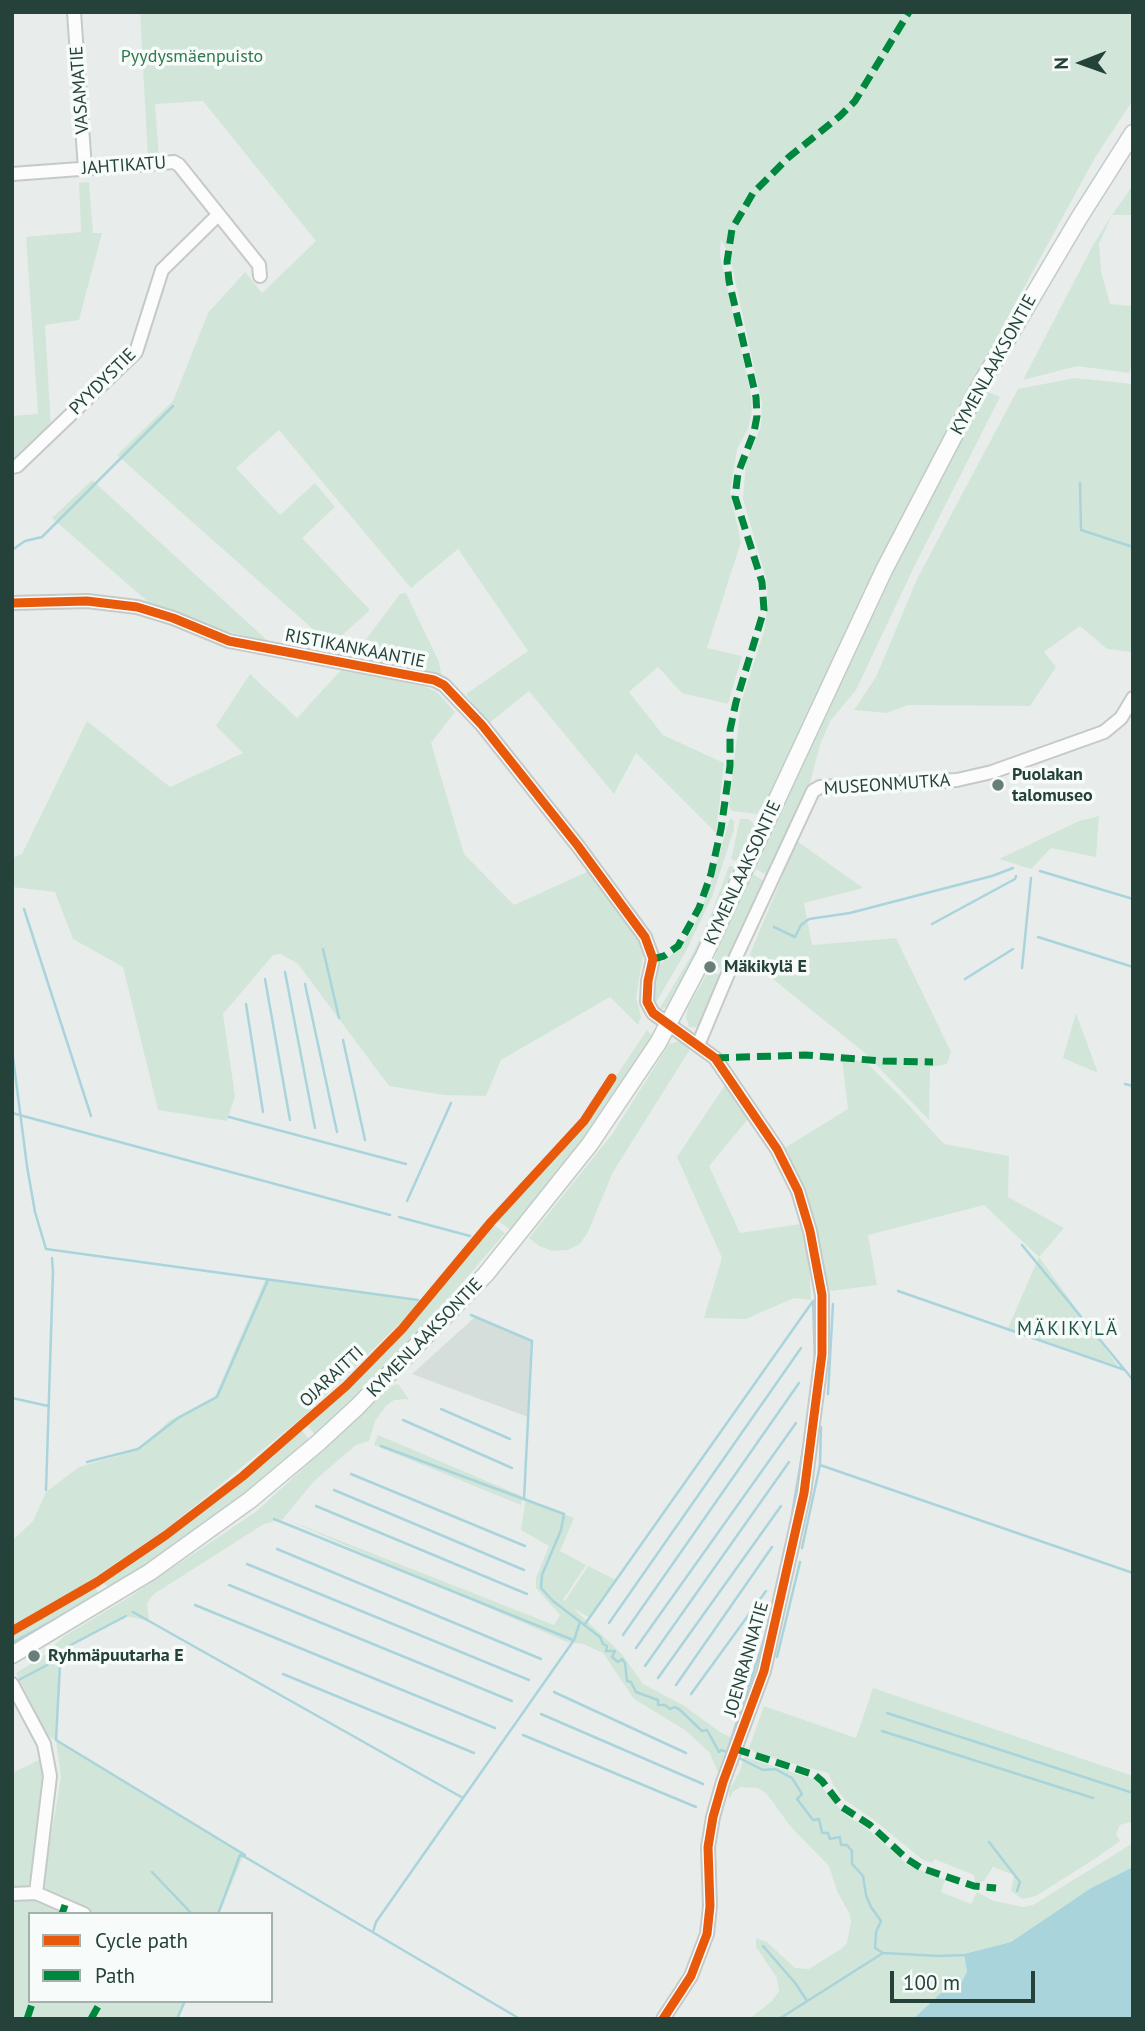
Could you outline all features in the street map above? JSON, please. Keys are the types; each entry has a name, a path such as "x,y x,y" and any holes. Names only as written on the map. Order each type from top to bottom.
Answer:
{"main road":[{"name":"KYMENLAAKSONTIE","path":"12,1655 150,1572 201,1536 285,1472 357,1407 486,1275 538,1212 631,1087 670,1024 704,956 884,570 967,411 1079,218 1133,133"}],"street":[{"name":"VASAMATIE","path":"74,12 85,169"},
{"name":"JAHTIKATU","path":"12,174 174,162 259,265 260,276"},
{"name":"PYYDYSTIE","path":"12,467 17,466 136,352 162,270 218,215"},
{"name":"RISTIKANKAANTIE","path":"12,603 87,601 136,607 173,618 229,641 434,680 444,685 482,725 570,836 645,937 653,960 647,1002 653,1013 670,1024"},
{"name":"MUSEONMUTKA","path":"698,1045 813,791 820,786 957,780 992,772 1104,732 1121,719 1133,698"},
{"name":"JOENRANNATIE","path":"663,2019 691,1976 704,1943 709,1922 708,1847 713,1817 723,1782 760,1683 781,1600 804,1493 822,1354 822,1295 810,1231 798,1191 777,1149 715,1058 670,1024"},
{"path":"12,1684 44,1744 50,1776 36,1893"},
{"path":"12,1894 36,1893 80,1912"}],"shaded area":[{"path":"475,1317 531,1340 528,1417 412,1374"}],"green space":[{"name":"Pyydysmäenpuisto","path":"140,12 1133,12 1133,100 1096,156 961,403 847,629 771,792 757,814 732,811 729,806 741,703 764,631 768,605 766,578 743,499 746,462 761,426 762,404 730,257 721,239 720,255 751,395 752,412 748,429 737,449 730,493 741,542 707,648 742,656 728,704 682,693 658,667 629,692 663,735 724,763 716,833 636,753 614,794 529,691 488,724 466,694 528,651 458,549 411,588 279,430 236,468 280,515 315,483 335,507 302,538 370,610 326,650 291,643 315,631 117,455 173,401 208,313 245,272 262,293 316,241 203,101 155,104 159,158 148,159"},
{"path":"89,182 93,233 102,233 79,320 45,325 51,427 12,460 12,416 38,414 26,237 81,232 79,183"},
{"path":"1133,185 1133,215 1112,215"},
{"path":"1112,215 1099,244 1101,271 1110,304 1133,306 1133,361 1129,373 1077,366 1023,380 1093,245"},
{"path":"1075,378 1133,384 1133,652 1107,649 1080,626 1044,652 1056,667 1030,706 908,705 887,713 854,710 876,677 917,579 1018,389"},
{"path":"988,392 1000,397 915,565 856,690 831,720 821,742 808,790 770,877 756,869 753,874 767,883 724,971 712,964 735,905 861,634 978,405"},
{"path":"92,480 269,642 225,631 148,602 52,518"},
{"path":"406,593 439,662 442,678 398,664 363,657 358,650 400,594"},
{"path":"342,669 423,686 437,692 455,712 431,743 464,854 514,905 589,871 636,934 643,956 636,997 641,1017 638,1025 610,997 501,1060 486,1096 444,1095 389,1086 298,964 281,954 273,955 223,1014 235,1096 227,1121 158,1110 123,967 73,939 55,892 12,887 12,858 22,854 87,721 170,787 243,753 216,726 250,674 297,718"},
{"path":"1099,816 1096,857 1051,848 1031,869 999,859 1079,821"},
{"path":"730,818 734,821 734,829 712,897 685,953 655,1004 650,992 656,968 681,946 692,930 706,898"},
{"path":"740,819 748,819 754,824 739,862 731,859"},
{"path":"797,841 863,888 804,903 812,945 896,938 951,1052 947,1064 930,1067 929,1120 866,1054 748,959"},
{"path":"729,866 737,867 694,959 667,1007 660,1008 693,953 709,920"},
{"path":"709,970 723,977 703,1022 699,1027 689,1027 686,1017 688,1007"},
{"path":"1076,1013 1098,1073 1063,1058"},
{"path":"647,1030 651,1034 649,1041 633,1068 552,1181 511,1230 497,1220 582,1127"},
{"path":"684,1040 690,1045 689,1051 613,1172 588,1232 580,1244 567,1250 552,1251 539,1246 529,1238 613,1133 669,1044"},
{"path":"842,1059 866,1062 944,1144 1009,1156 1008,1197 1064,1228 1039,1257 984,1205 868,1235 877,1285 831,1291 826,1287 803,1184 783,1149 848,1109"},
{"path":"725,1085 748,1119 709,1166 740,1233 801,1224 809,1260 811,1300 794,1298 746,1319 704,1318 722,1258 677,1157"},
{"path":"490,1222 505,1233 415,1338 316,1436 308,1426 388,1350 430,1302"},
{"path":"1039,1257 1118,1366 1008,1328"},
{"path":"266,1278 422,1302 305,1415 169,1527 63,1599 12,1628 12,1541 33,1521 46,1492 79,1467 138,1450 169,1421 215,1396"},
{"path":"398,1384 409,1399 394,1400 386,1406 375,1421 369,1441 356,1445 314,1481 283,1519 264,1524 154,1594 147,1603 149,1621 126,1616 67,1647 60,1664 57,1740 244,1854 220,1912 91,1912 46,1891 43,1884 61,1777 56,1740 48,1736 16,1673 45,1655 63,1637 131,1596 257,1511 392,1386"},
{"path":"302,1430 309,1440 230,1506 116,1584 108,1586 102,1582 162,1542 231,1490"},
{"path":"378,1435 522,1496 521,1505 374,1445"},
{"path":"526,1498 574,1518 560,1551 586,1565 563,1600 565,1601 588,1566 616,1580 590,1618 573,1608 621,1653 643,1684 683,1705 732,1738 718,1772 709,1752 685,1730 634,1699 603,1653 583,1644 567,1642 285,1519 554,1625 560,1615 536,1588 536,1578 549,1546 521,1530"},
{"path":"95,1586 98,1593 96,1597 12,1646 12,1634"},
{"path":"873,1688 1133,1776 1133,1821 1120,1825 1116,1834 1120,1841 1096,1858 1036,1896 1022,1899 1011,1891 1014,1875 993,1867 984,1881 979,1883 975,1882 974,1875 934,1859 932,1863 923,1860 846,1801 828,1773 755,1753 749,1748 764,1706 856,1738"},
{"path":"744,1757 816,1780 844,1814 865,1827 908,1865 945,1880 941,1892 971,1904 977,1892 994,1901 1023,1907 1033,1905 1133,1843 1133,1867 1091,1888 1011,1942 964,1954 967,1973 961,1983 941,1993 913,2019 749,2019 772,2001 779,1991 777,1978 756,1947 756,1938 767,1942 795,1968 809,1969 847,1943 851,1922 829,1866 791,1827 766,1793 757,1788 741,1787 734,1791 729,1799 729,1790 740,1771"},
{"path":"43,1758 45,1770 35,1884 29,1891 12,1892 12,1773"},
{"path":"34,1897 65,1912 28,1912 28,2003 183,2003 177,2019 12,2019 12,1899"}],"water":[{"path":"1133,1867 1133,2019 913,2019 941,1993 961,1983 967,1972 964,1954 1011,1942 1091,1888"}],"waterway":[{"path":"12,550 25,541 42,537 173,406"},
{"path":"1080,483 1081,530 1133,547"},
{"path":"774,927 795,937 801,925 809,919 850,913 992,876 1013,868"},
{"path":"1040,871 1133,899"},
{"path":"932,924 1015,879 1016,876"},
{"path":"1022,968 1031,878"},
{"path":"24,909 91,1116"},
{"path":"1038,937 1133,967"},
{"path":"323,949 339,1018"},
{"path":"965,979 1013,949"},
{"path":"285,972 315,1128"},
{"path":"265,979 290,1120"},
{"path":"305,984 337,1132"},
{"path":"246,1004 263,1112"},
{"path":"343,1040 365,1140"},
{"path":"12,1050 27,1166 35,1212 46,1249 418,1300"},
{"path":"1125,1084 1133,1086"},
{"path":"407,1201 451,1103"},
{"path":"12,1113 390,1215"},
{"path":"229,1117 406,1164"},
{"path":"399,1217 470,1236"},
{"path":"1022,1245 1133,1380"},
{"path":"46,1490 52,1258"},
{"path":"87,1462 138,1449 178,1418 217,1397 268,1280"},
{"path":"898,1291 1125,1370"},
{"path":"813,1301 815,1363"},
{"path":"585,1624 813,1301"},
{"path":"828,1394 833,1304"},
{"path":"471,1315 532,1341 524,1499"},
{"path":"609,1623 801,1348"},
{"path":"623,1635 799,1383"},
{"path":"12,1398 48,1406"},
{"path":"441,1409 510,1439"},
{"path":"403,1420 512,1468"},
{"path":"636,1648 796,1423"},
{"path":"802,1548 820,1465 821,1427"},
{"path":"789,1532 806,1432"},
{"path":"381,1446 564,1514 561,1530 542,1575 541,1588 553,1601 600,1637 607,1646 606,1651 615,1651 612,1657 618,1662 622,1659 625,1663 627,1681 631,1682 636,1692 658,1700 658,1705 679,1709 702,1731 707,1730 719,1752 727,1752 767,1631"},
{"path":"645,1666 789,1462"},
{"path":"820,1465 1133,1573"},
{"path":"351,1474 525,1546"},
{"path":"334,1490 524,1570"},
{"path":"316,1506 527,1594"},
{"path":"658,1678 781,1506"},
{"path":"274,1519 573,1640"},
{"path":"676,1685 772,1547"},
{"path":"277,1549 541,1659"},
{"path":"777,1657 800,1562"},
{"path":"247,1564 529,1680"},
{"path":"12,1628 89,1583"},
{"path":"229,1585 512,1701"},
{"path":"691,1694 766,1591"},
{"path":"195,1605 495,1728"},
{"path":"12,1643 77,1607"},
{"path":"133,1612 463,1798"},
{"path":"126,1616 67,1647 60,1665 56,1740 245,1855"},
{"path":"373,1932 376,1922 574,1640 580,1622"},
{"path":"15,1682 49,1664 56,1662 60,1667"},
{"path":"283,1674 474,1753"},
{"path":"554,1692 686,1753"},
{"path":"887,1713 1133,1793"},
{"path":"541,1714 703,1784"},
{"path":"882,1731 1093,1798"},
{"path":"523,1735 696,1807"},
{"path":"741,1759 763,1770 775,1769 792,1778 802,1794 797,1799 813,1820 819,1819 822,1833 828,1833 830,1839 840,1837 841,1845 847,1845 852,1851 852,1864 863,1876 866,1895 881,1921 876,1932 875,1948 883,1953 967,1955"},
{"path":"989,1842 1020,1882 1017,1891"},
{"path":"219,1912 240,1855 520,2019"},
{"path":"152,1872 190,1912"},
{"path":"763,1946 807,2001"},
{"path":"779,2019 883,1953"},
{"path":"177,2019 184,2003"}],"marked path":[{"path":"653,959 664,956 678,946 699,908 711,874 730,766 730,730 764,610 762,582 735,497 738,473 754,432 757,416 756,397 729,281 727,262 732,229 753,193 789,157 855,101 909,12"},
{"path":"715,1058 805,1055 933,1062"},
{"path":"736,1749 815,1775 842,1807 870,1825 907,1859 921,1868 974,1886 996,1888"},
{"path":"63,1912 65,1905"},
{"path":"27,2019 32,2003"},
{"path":"91,2019 100,2003"}],"cycle path":[{"path":"12,603 87,601 137,607 173,618 229,641 434,680 444,685 482,725 578,846 645,937 653,959 647,1002 653,1013 715,1058 777,1149 798,1191 810,1231 822,1295 822,1354 804,1493 764,1671 723,1782 713,1817 708,1847 710,1906 707,1934 691,1976 663,2019"},
{"name":"OJARAITTI","path":"12,1631 97,1582 166,1535 243,1476 346,1386 402,1329 491,1222 584,1121 612,1078"}],"place":[{"name":"Puolakan talomuseo","path":"998,785"},
{"name":"Mäkikylä E","path":"710,967"},
{"name":"Ryhmäpuutarha E","path":"34,1656"}],"district":[{"name":"MÄKIKYLÄ","path":"1068,1330"}]}
